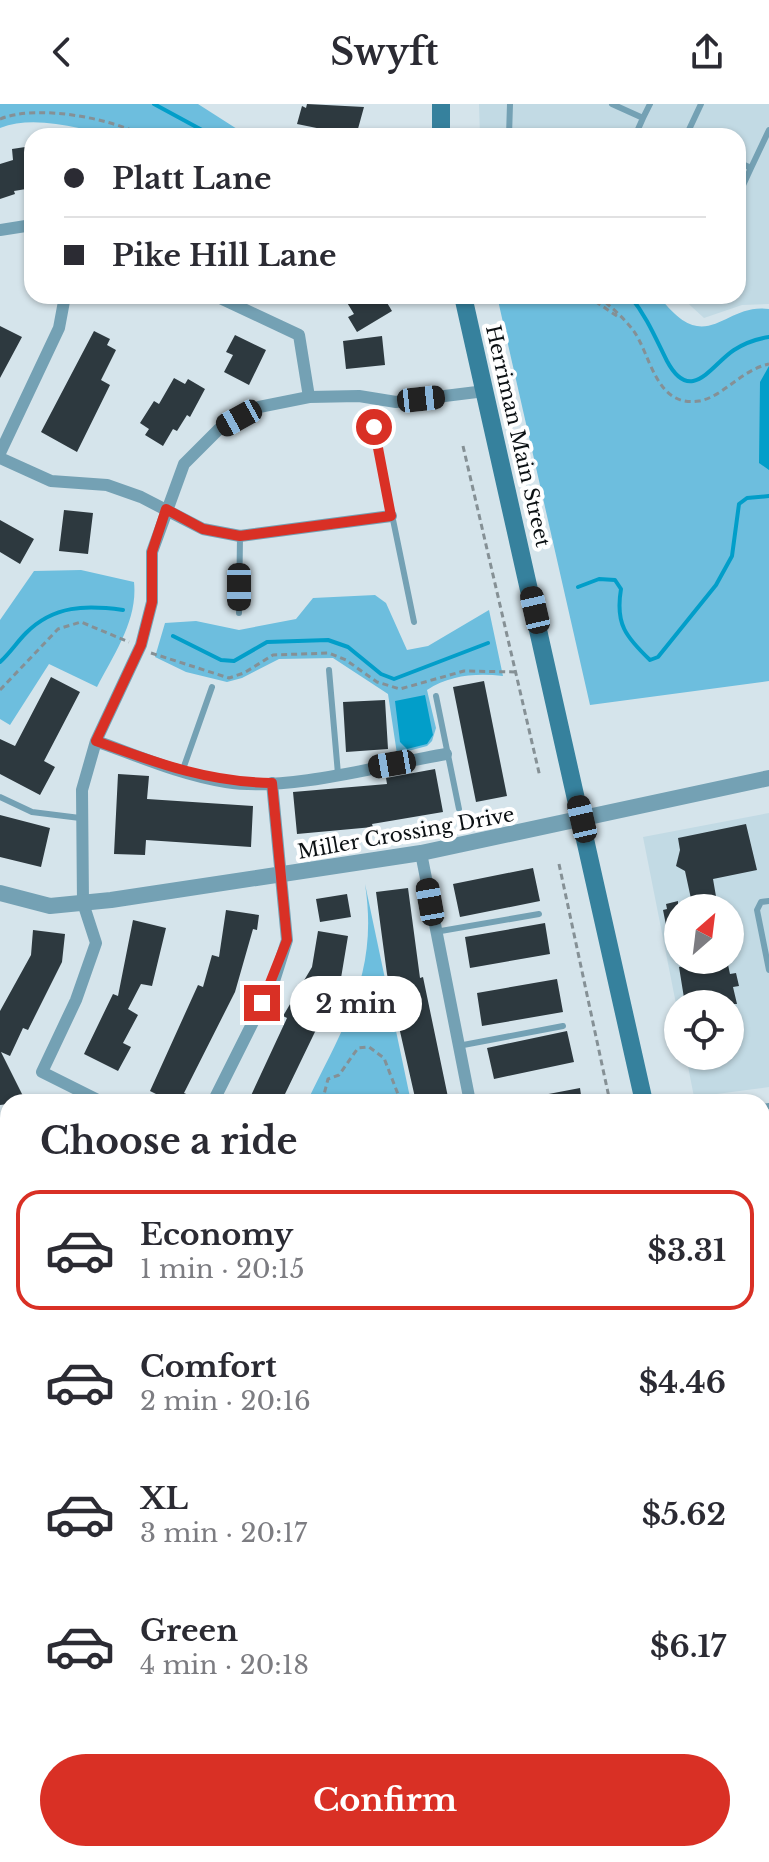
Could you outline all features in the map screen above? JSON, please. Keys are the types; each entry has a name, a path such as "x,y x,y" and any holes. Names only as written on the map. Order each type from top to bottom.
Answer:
{"main road":[{"path":"441,104 441,128"},
{"name":"Herriman Main Street","path":"465,304 642,1094"}],"street":[{"path":"0,230 24,226"},
{"path":"64,304 59,328 0,456 51,481 107,485 166,509 203,529 240,536 391,516"},
{"path":"233,304 299,335 309,397"},
{"path":"86,1094 42,1072 76,1000 96,943 83,903 82,790 96,741 141,645 152,602 152,552 184,464 219,429 259,407 309,397 359,396 396,402 485,391"},
{"path":"96,741 182,772 228,782 272,783 446,754"},
{"name":"Miller Crossing Drive","path":"0,893 50,906 83,903 421,853 769,778"},
{"path":"217,1094 275,978 287,940 272,783"},
{"path":"421,853 468,1094"}],"lane":[{"path":"509,128 510,104"},
{"path":"612,104 643,118"},
{"path":"639,128 650,104"},
{"path":"690,128 701,104"},
{"path":"746,179 769,130"},
{"path":"746,166 751,168"},
{"path":"374,427 414,622"},
{"path":"239,613 240,536"},
{"path":"329,670 338,774"},
{"path":"182,772 212,687"},
{"path":"436,696 459,809"},
{"path":"0,797 32,812 80,818"},
{"path":"769,901 761,902 757,910 769,970"},
{"path":"435,932 539,914"},
{"path":"458,1046 563,1026"}],"path":[{"path":"0,119 17,114 84,117 128,128"},
{"path":"599,304 621,318"},
{"path":"606,304 636,335 655,378 684,400 707,398 742,374 769,364"},
{"path":"463,446 540,777"},
{"path":"0,690 58,629 81,622 129,642"},
{"path":"559,864 608,1094"},
{"path":"324,1094 328,1079 339,1075 358,1048 369,1047 380,1051 398,1094"}],"shaded area":[{"path":"0,104 198,104 236,128 77,128 30,122 0,128"},
{"path":"479,104 769,104 769,304 742,305 704,318 689,304 746,304 746,128 480,128"},
{"path":"499,304 666,304 690,324 703,326 753,309 769,309 769,681 590,705"},
{"path":"769,366 769,470 759,463 760,382"},
{"path":"81,570 134,582 129,623 97,687 49,664 10,725 0,719 0,620 34,571"},
{"path":"375,595 386,603 407,650 428,646 489,610 503,676 464,676 427,690 436,728 427,746 397,754 388,694 333,658 279,659 242,678 227,682 186,672 155,657 165,623 196,621 239,630 296,619 313,598"},
{"path":"425,695 433,735 427,744 407,749 400,742 395,701"},
{"path":"769,813 769,1087 693,1094 689,1070 744,1070 744,990 673,990 670,974 744,974 744,894 664,894 664,943 643,837"},
{"path":"365,884 409,1094 311,1094 355,998 363,972 368,916"}],"building":[{"path":"307,104 364,107 358,128 317,128 297,124 302,106 306,108"},
{"path":"24,147 24,189 0,199 0,164 13,160 12,149"},
{"path":"348,304 388,304 392,311 357,332 348,317 354,314"},
{"path":"0,326 22,337 0,378"},
{"path":"94,331 110,339 107,345 116,350 101,380 110,385 77,452 41,432"},
{"path":"235,335 266,350 249,385 224,372 233,355 226,352"},
{"path":"382,336 385,365 346,369 343,341"},
{"path":"174,378 185,384 188,379 205,389 190,417 187,415 177,431 173,429 163,446 145,435 149,429 140,423 154,401 159,404"},
{"path":"64,510 93,513 88,554 59,551"},
{"path":"0,520 34,539 20,564 0,552"},
{"path":"51,677 80,692 44,761 55,767 40,795 0,774 0,739 15,746"},
{"path":"484,681 507,796 476,802 453,687"},
{"path":"385,700 388,749 346,752 343,702"},
{"path":"435,769 443,812 372,824 373,827 297,834 293,792 387,784 386,778"},
{"path":"118,774 149,776 147,799 253,806 251,847 146,840 145,855 114,854"},
{"path":"0,815 50,828 41,867 0,857"},
{"path":"746,824 757,870 713,879 716,894 690,894 685,871 676,866 680,850 678,838"},
{"path":"533,868 540,901 460,917 453,884"},
{"path":"408,888 420,978 423,977 447,1094 414,1094 387,974 376,892"},
{"path":"347,894 351,917 320,922 316,899"},
{"path":"226,910 259,915 257,930 253,929 235,992 184,1093 186,1094 156,1094 150,1091 198,985 203,987 212,955 219,957"},
{"path":"133,920 166,928 152,986 141,984 128,1009 138,1015 123,1043 131,1047 118,1071 84,1054 113,994 118,996"},
{"path":"545,923 550,954 470,968 465,937"},
{"path":"33,930 65,934 62,962 28,1030 23,1028 10,1056 1,1052 22,1094 0,1094 0,1011 31,955"},
{"path":"318,931 348,936 341,978 285,1094 252,1094 287,1018 283,1016 312,967"},
{"path":"680,974 736,974 739,986 733,987 734,990 683,990"},
{"path":"557,979 563,1012 482,1026 477,993"},
{"path":"567,1031 574,1062 494,1079 487,1048"},
{"path":"580,1088 581,1094 548,1094"}],"waterway":[{"path":"154,104 198,128"},
{"path":"636,304 667,361 684,380 701,378 738,348 769,337"},
{"path":"578,587 599,579 615,580 621,589 620,612 624,629 650,660 658,657 716,585 732,556 739,504 747,498 769,496"},
{"path":"0,662 26,633 59,612 83,608 123,610"},
{"path":"173,636 221,660 234,661 267,642 328,640 348,647 381,674 394,679 488,643"}],"route":[{"path":"262,1003 275,978 287,940 272,783 228,782 182,772 96,741 141,645 152,602 152,552 166,509 203,529 240,536 391,516 374,427"}]}
